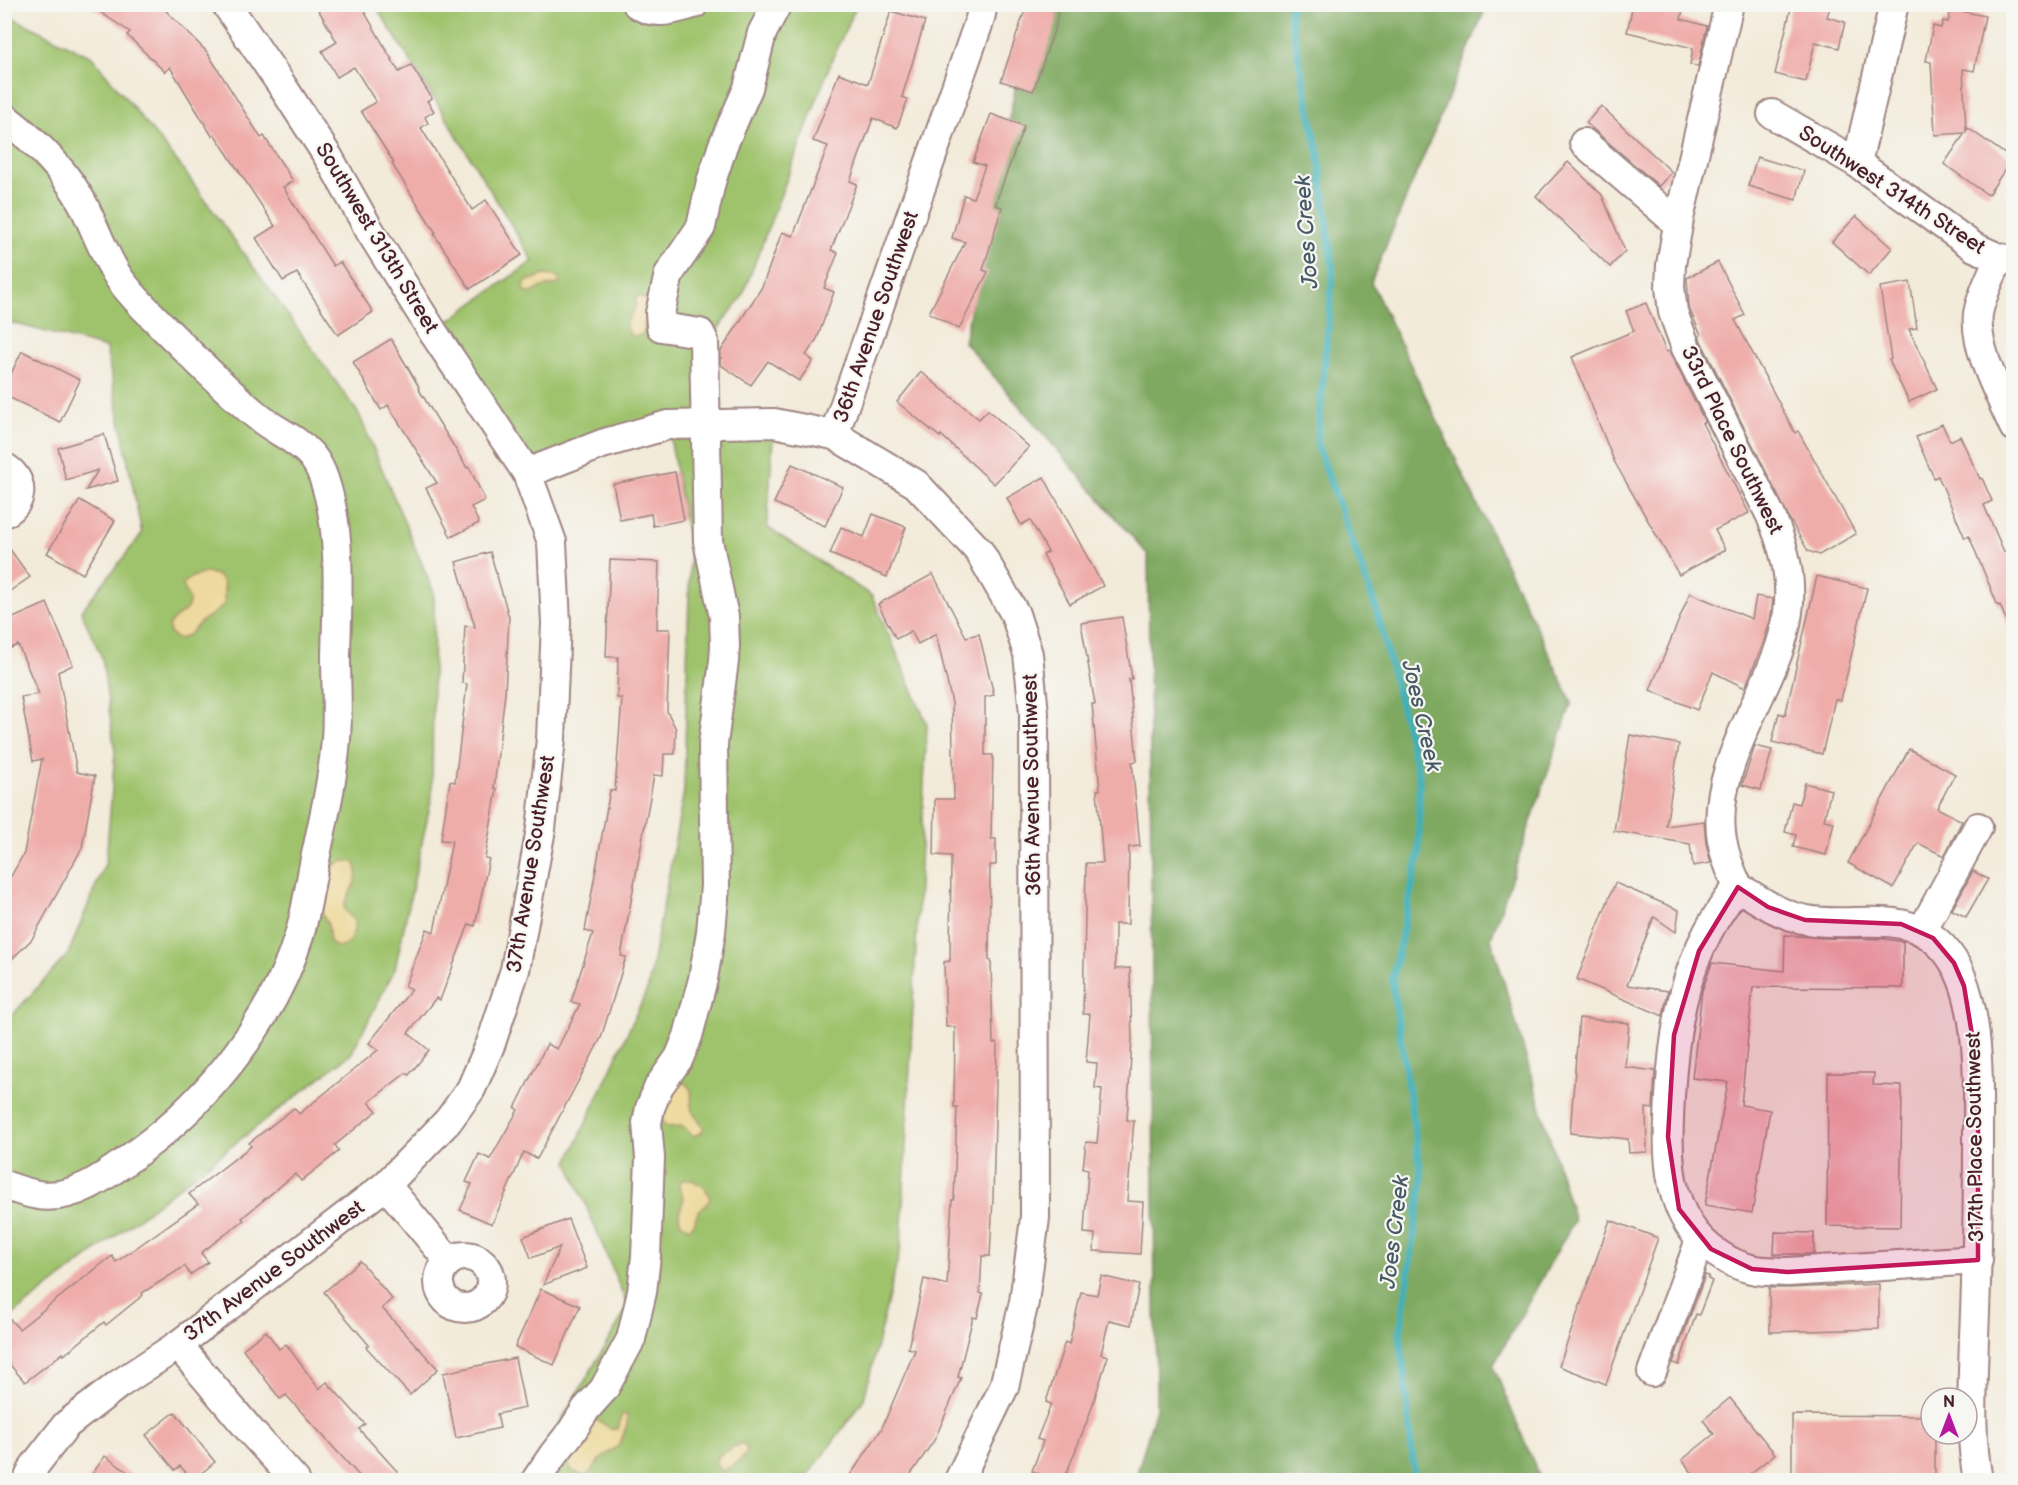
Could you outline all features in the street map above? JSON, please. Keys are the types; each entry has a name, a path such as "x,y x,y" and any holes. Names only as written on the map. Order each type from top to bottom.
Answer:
{"street":[{"name":"Southwest 313th Street","path":"226,4 282,84 433,332 527,473"},
{"path":"637,4 647,10 659,12 694,4"},
{"path":"536,1480 586,1410 604,1389 632,1339 642,1292 646,1257 650,1158 647,1139 648,1115 659,1086 679,1058 688,1036 705,970 715,886 712,744 723,675 724,617 708,542 704,341 700,333 661,327 659,323 662,297 669,274 701,226 720,154 748,88 762,33 777,4"},
{"name":"36th Avenue Southwest","path":"959,1480 1004,1387 1024,1302 1035,1218 1034,713 1028,654 1015,614 979,551 916,484 834,435 980,19 983,4"},
{"name":"33rd Place Southwest","path":"1729,4 1678,224 1670,280 1672,305 1686,348 1770,514 1788,572 1789,603 1784,636 1736,749 1723,798 1722,839 1730,870 1738,888"},
{"path":"1857,163 1894,4"},
{"name":"Southwest 314th Street","path":"1772,114 1857,163 1974,247 2006,259"},
{"path":"4,117 41,149 72,186 117,275 135,297 196,360 236,397 259,417 306,450 318,465 329,497 335,537 337,728 328,796 299,936 270,1004 239,1050 207,1090 178,1119 148,1144 96,1181 78,1190 47,1196 4,1185"},
{"path":"1584,143 1678,224"},
{"path":"2006,259 1978,312 1978,333 1983,353 2013,427"},
{"path":"527,473 613,441 668,426 774,423 834,435"},
{"path":"4,467 16,477 20,492 14,507 4,513"},
{"name":"37th Avenue Southwest","path":"28,1480 35,1465 66,1425 120,1384 178,1345 386,1185 447,1121 471,1089 491,1043 515,970 541,829 550,750 556,623 552,542 527,473"},
{"path":"1922,931 1978,827"},
{"path":"1738,888 1713,921 1699,951 1688,978 1674,1035 1668,1137 1670,1168 1679,1209 1692,1230 1711,1250 1733,1263 1769,1271 1788,1272 1978,1260"},
{"name":"317th Place Southwest","path":"1738,888 1768,907 1805,920 1888,922 1922,931 1938,943 1954,963 1964,986 1974,1026 1978,1071 1978,1260 1972,1437 1978,1480"},
{"path":"386,1185 449,1261"},
{"path":"1652,1372 1700,1240"},
{"path":"178,1345 295,1480"}],"highlighted area":[{"path":"1738,887 1768,907 1805,920 1901,924 1933,938 1954,963 1964,986 1978,1071 1978,1260 1788,1272 1752,1269 1711,1249 1679,1209 1668,1137 1674,1035 1699,951"}],"green space":[{"path":"375,5 857,5 833,57 742,297 708,342 712,423 774,423 767,527 872,596 927,724 901,1246 864,1399 805,1480 527,1480 628,1307 568,1162 648,988 684,791 690,550 668,426 527,473 433,332 533,261"},
{"path":"1032,5 1487,5 1371,282 1572,702 1491,938 1574,1221 1493,1366 1541,1480 1135,1480 1156,1408 1148,555 964,342"},
{"path":"5,14 92,57 180,165 359,414 434,593 432,796 395,969 351,1054 5,1321 5,1023 68,954 106,861 115,752 102,658 81,611 142,534 106,348 5,321"}],"sand":[{"path":"544,275 556,276 560,281 559,284 526,293 525,282"},
{"path":"640,296 649,301 644,332 639,336 634,336 629,333 626,324 635,307 636,297"},
{"path":"205,573 221,578 224,586 224,604 188,635 177,639 170,633 169,626 189,603 183,584 192,577"},
{"path":"344,861 354,862 357,873 344,906 355,925 350,940 339,947 332,944 330,940 328,925 322,914 321,901 322,889 329,872 335,865"},
{"path":"678,1083 685,1083 689,1086 692,1111 703,1128 703,1132 693,1136 683,1126 667,1127 663,1122 664,1105"},
{"path":"686,1179 701,1185 707,1191 710,1199 699,1211 693,1225 689,1228 680,1222 679,1213 684,1198 679,1186 681,1181"},
{"path":"622,1414 627,1415 627,1424 620,1444 601,1459 587,1476 571,1470 567,1460 588,1444 584,1429 596,1420 610,1429 618,1429"},
{"path":"739,1444 744,1444 747,1449 744,1457 721,1471 715,1464 718,1456"}],"building":[{"path":"88,4 159,4 207,52 261,138 264,136 293,181 283,187 333,266 340,262 373,312 338,335 297,273 283,281 256,238 275,226 215,135 212,136 170,67 165,72 127,35 130,32"},
{"path":"315,4 360,4 399,72 411,65 432,98 427,101 434,111 425,117 428,123 421,128 472,210 486,200 522,255 470,289 434,234 436,233 361,111 376,102 354,67 337,77 322,51 337,42"},
{"path":"1027,4 1059,4 1056,25 1033,91 1001,81"},
{"path":"1633,4 1684,4 1681,19 1707,26 1698,66 1690,65 1693,48 1627,32"},
{"path":"1792,4 1831,4 1827,17 1845,22 1839,48 1815,42 1806,82 1775,74"},
{"path":"1951,9 1985,16 1974,71 1963,69 1966,131 1968,128 2012,159 1988,195 1944,164 1965,133 1935,135 1931,62 1926,61 1933,26 1941,28 1943,21 1948,22"},
{"path":"891,11 925,21 902,97 908,99 897,128 873,118 850,181 857,184 831,250 838,253 824,288 834,292 817,339 806,355 813,361 799,381 768,361 751,385 721,365 721,351 762,287 782,232 793,236 828,146 813,141 839,73 868,84"},
{"path":"1601,106 1672,172 1659,186 1586,123"},
{"path":"991,114 1024,126 995,205 1002,207 983,270 988,272 959,329 929,313 965,242 952,238 964,195 973,198 985,166 973,162"},
{"path":"1757,157 1804,171 1796,200 1748,186"},
{"path":"1568,162 1602,195 1625,251 1610,267 1536,196"},
{"path":"1856,216 1892,248 1869,275 1832,242"},
{"path":"1718,262 1745,315 1735,320 1795,433 1798,431 1856,534 1819,555 1808,551 1789,518 1701,341 1699,336 1701,335 1689,308 1687,278"},
{"path":"1910,282 1917,328 1909,329 1937,389 1909,402 1889,360 1891,359 1880,287"},
{"path":"1646,303 1666,352 1669,351 1705,422 1702,423 1749,513 1715,530 1725,550 1679,575 1614,461 1572,357 1634,331 1626,311"},
{"path":"391,339 418,388 467,468 469,467 485,500 471,507 479,523 451,537 426,488 437,483 388,405 381,410 353,362"},
{"path":"22,351 80,380 60,422 4,395 4,388"},
{"path":"921,372 979,419 988,410 1029,447 994,484 941,435 940,437 897,402"},
{"path":"1942,424 1950,441 1960,436 1992,501 1984,505 2004,552 2008,550 2013,565 2013,637 1969,536 1965,538 1938,476 1934,478 1916,437"},
{"path":"104,434 118,481 86,490 98,470 66,480 58,448"},
{"path":"792,464 843,487 825,526 774,503"},
{"path":"675,472 684,520 653,526 651,514 620,520 613,484"},
{"path":"1044,477 1103,586 1070,604 1043,555 1048,552 1030,520 1021,525 1007,498"},
{"path":"80,500 115,521 83,574 47,553"},
{"path":"873,514 906,527 887,577 830,554 841,527 864,537"},
{"path":"4,541 30,577 4,595"},
{"path":"490,552 509,617 505,693 494,788 497,789 485,858 489,859 475,926 469,924 440,1000 436,998 408,1033 429,1050 409,1075 406,1073 369,1102 377,1111 335,1145 339,1151 301,1181 295,1174 242,1218 244,1220 201,1253 208,1262 190,1275 185,1266 142,1293 143,1295 106,1325 104,1322 64,1355 63,1353 25,1382 4,1358 4,1313 19,1329 112,1256 116,1262 198,1204 189,1194 251,1146 249,1143 294,1108 299,1114 378,1050 369,1043 412,989 405,986 427,929 434,932 452,841 441,840 450,781 455,782 467,684 462,683 465,626 475,627 456,562"},
{"path":"610,560 659,562 657,629 670,629 667,711 676,729 675,754 664,754 663,776 654,775 621,956 626,957 601,1038 537,1159 524,1152 492,1224 460,1210 472,1184 466,1182 479,1154 490,1159 518,1110 515,1108 547,1044 557,1049 580,1004 571,1002 593,933 585,931 610,790 615,791 622,698 617,698 618,657 606,657"},
{"path":"933,574 966,637 979,634 994,695 985,697 985,755 993,755 991,839 996,839 996,865 990,865 989,960 991,960 993,1043 997,1043 990,1256 982,1256 980,1293 983,1294 977,1318 973,1317 958,1377 961,1378 935,1439 907,1480 847,1480 881,1430 915,1350 908,1348 924,1279 947,1285 952,1200 954,1200 957,1107 954,1107 955,1027 946,1027 944,962 950,961 951,856 934,855 935,799 954,799 952,703 936,634 918,644 911,631 896,639 878,604"},
{"path":"1817,576 1867,588 1841,700 1835,699 1822,754 1772,742 1779,713 1785,715"},
{"path":"1690,593 1752,619 1756,596 1773,599 1764,641 1745,688 1713,672 1697,710 1650,690"},
{"path":"47,603 73,665 58,672 77,772 95,776 82,848 32,939 4,967 4,889 24,853 42,759 33,761 21,697 39,694 18,645 4,651 4,622"},
{"path":"1122,617 1132,679 1129,679 1137,761 1132,762 1140,846 1129,847 1128,924 1115,924 1115,969 1130,968 1132,1040 1127,1120 1134,1121 1127,1201 1143,1202 1140,1254 1094,1251 1095,1234 1084,1233 1088,1169 1083,1168 1086,1142 1097,1143 1102,1089 1095,1088 1097,1063 1086,1062 1090,1014 1083,1014 1086,863 1103,863 1097,790 1100,790 1092,704 1095,704 1081,623"},
{"path":"1630,735 1679,744 1666,826 1704,821 1711,863 1693,866 1690,844 1614,831"},
{"path":"1755,746 1772,750 1761,790 1742,785"},
{"path":"1909,749 1955,774 1937,808 1962,821 1944,856 1918,843 1893,888 1848,863"},
{"path":"1805,783 1831,790 1824,820 1834,822 1826,855 1793,847 1796,835 1785,832 1792,802 1799,804"},
{"path":"1973,871 1988,879 1966,917 1952,910"},
{"path":"1615,883 1679,910 1676,932 1654,917 1627,985 1668,991 1663,1016 1577,979"},
{"path":"1785,935 1885,939 1903,942 1903,988 1753,987 1741,1105 1770,1110 1752,1213 1705,1205 1728,1082 1692,1078 1702,991 1712,963 1784,971"},
{"path":"1579,1018 1629,1023 1625,1067 1655,1071 1653,1109 1646,1108 1647,1152 1629,1153 1628,1139 1570,1133"},
{"path":"1828,1073 1874,1073 1873,1085 1902,1086 1900,1227 1827,1226"},
{"path":"568,1219 587,1268 543,1285 560,1247 531,1258 523,1237"},
{"path":"1610,1220 1658,1238 1606,1384 1559,1366"},
{"path":"1775,1232 1814,1233 1814,1254 1774,1254"},
{"path":"360,1261 392,1299 382,1308 438,1369 410,1395 366,1347 369,1345 324,1292"},
{"path":"1705,1275 1709,1276 1708,1279 1712,1281 1699,1315 1696,1314 1679,1365 1673,1363"},
{"path":"1101,1276 1139,1285 1131,1325 1109,1320 1101,1354 1108,1356 1089,1416 1064,1480 1054,1480 1032,1471 1043,1441 1037,1439 1051,1404 1046,1402 1065,1342 1069,1344 1081,1292 1097,1295"},
{"path":"1879,1284 1879,1329 1770,1332 1769,1288"},
{"path":"541,1289 580,1306 554,1365 515,1347"},
{"path":"266,1331 279,1349 286,1344 319,1389 327,1382 365,1424 359,1429 405,1480 363,1480 286,1395 280,1399 243,1349"},
{"path":"515,1358 525,1408 497,1414 500,1428 456,1438 443,1373"},
{"path":"1730,1398 1775,1454 1742,1480 1698,1480 1682,1460 1714,1434 1703,1420"},
{"path":"175,1412 215,1462 193,1480 180,1466 175,1470 146,1435"},
{"path":"1792,1415 1919,1416 1919,1446 1935,1446 1935,1480 1792,1480"},
{"path":"105,1456 139,1480 88,1480"}],"waterway":[{"name":"Joes Creek","path":"1291,4 1290,16 1319,156 1333,272 1317,444 1376,608 1419,776 1419,854 1392,980 1422,1180 1400,1333 1415,1480"}]}
